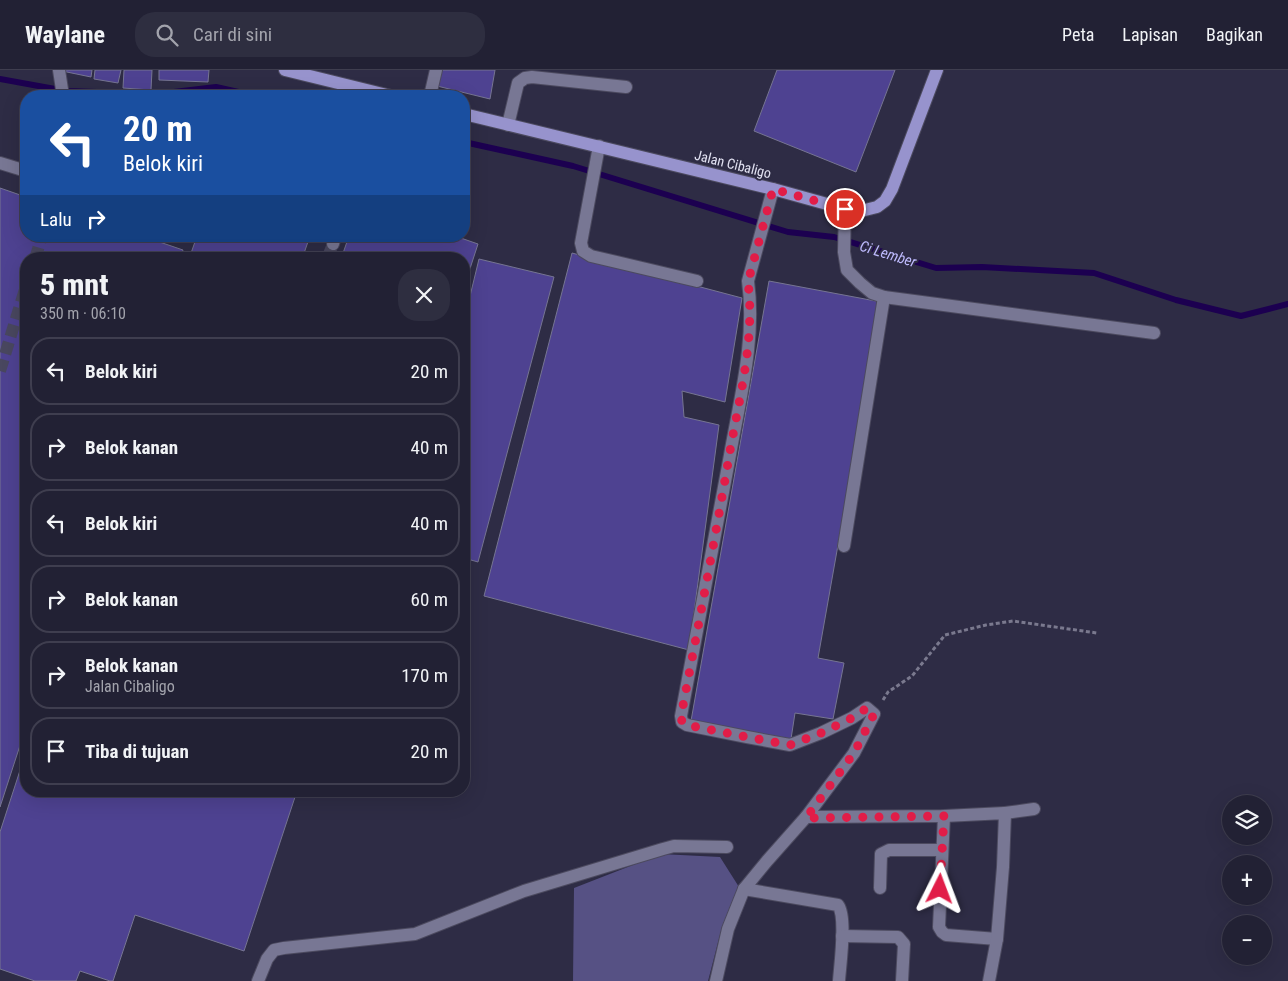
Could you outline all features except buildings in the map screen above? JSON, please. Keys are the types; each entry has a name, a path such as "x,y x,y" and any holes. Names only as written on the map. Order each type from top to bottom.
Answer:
{"main road":[{"path":"285,70 363,90"},
{"name":"Jalan Cibaligo","path":"470,116 773,189 845,209 865,210 877,207 885,201 892,189 937,70"}],"street":[{"path":"59,70 62,90"},
{"path":"431,90 436,70"},
{"path":"508,125 518,83 525,78 626,87"},
{"path":"599,146 581,243 583,250 591,256 697,281"},
{"path":"0,163 20,169"},
{"path":"716,981 728,929 744,889 766,861 806,818 854,753 874,714 867,708 852,718 821,733 790,745 687,725 682,722 681,716 748,353 750,296 748,282 773,189"},
{"path":"845,209 847,270 872,293 884,297 1154,333"},
{"path":"844,546 884,297"},
{"path":"806,818 944,816 1005,813 1034,809"},
{"path":"989,981 997,939 1005,813"},
{"path":"944,816 938,927 946,934 997,939"},
{"path":"258,981 267,959 274,950 415,934 524,892 663,849 674,846 727,847"},
{"path":"880,888 881,854 884,852 889,850 942,850"},
{"path":"744,889 838,905 841,909 842,936 839,981"},
{"path":"842,936 898,937 901,939 904,944 902,981"}],"path":[{"path":"874,714 888,692 912,676 945,635 986,625 1013,621 1097,633"}],"shaded area":[{"path":"661,854 720,857 739,887 722,927 708,981 573,981 574,888"}],"waterway":[{"name":"Ci Lember","path":"0,79 60,90"},
{"name":"Ci Lember","path":"191,90 216,87 230,90"},
{"name":"Ci Lember","path":"470,143 573,166 788,232 834,237 936,268 982,267 1094,273 1176,300 1241,316 1288,304"}],"tunnel":[{"path":"37,252 40,242"},
{"path":"330,252 333,244"},
{"path":"0,371 20,306"}],"route":[{"path":"845,209 773,189 748,282 750,296 748,353 681,716 682,722 687,725 790,745 821,733 852,718 867,708 874,714 854,753 806,818 944,816 940,889"}]}
